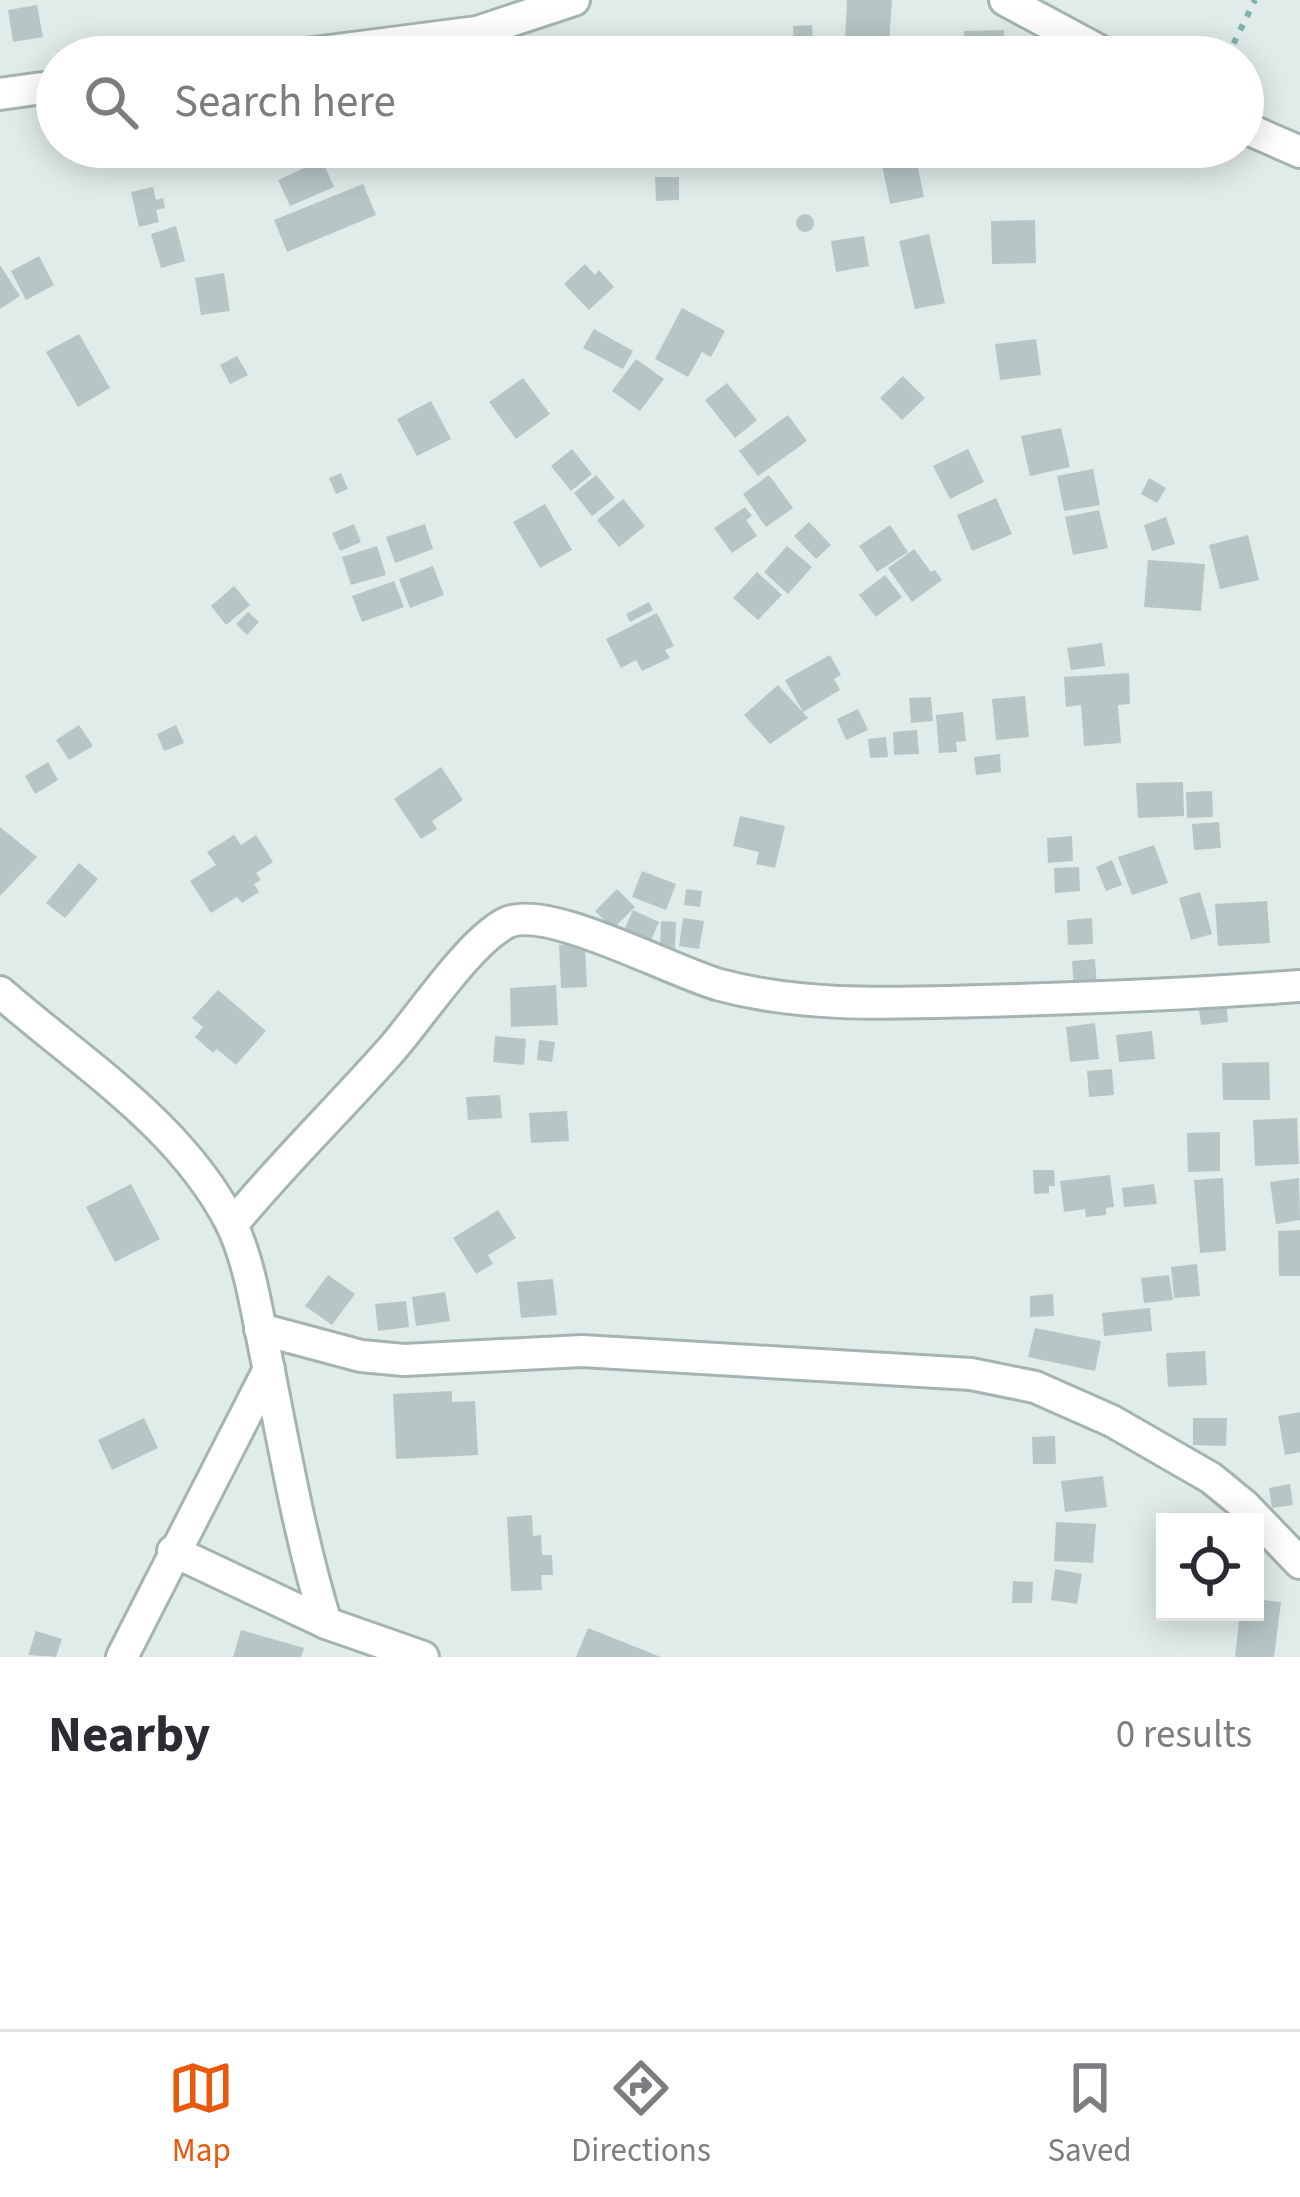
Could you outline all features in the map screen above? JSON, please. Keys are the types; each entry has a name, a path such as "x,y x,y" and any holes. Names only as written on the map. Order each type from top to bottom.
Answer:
{"street":[{"path":"447,36 478,32 574,0"},
{"path":"1005,0 1072,36"},
{"path":"0,94 36,89"},
{"path":"1264,136 1300,152"},
{"path":"232,1225 308,1135 388,1054 460,967 510,921 548,920 722,986 820,1001 1151,997 1300,986"},
{"path":"0,992 162,1130 232,1225 326,1623"},
{"path":"260,1329 361,1356 404,1360 582,1351 971,1374 1035,1387 1112,1421 1211,1478 1244,1504 1300,1563"},
{"path":"122,1657 268,1369"},
{"path":"173,1551 326,1623 423,1657"}],"path":[{"path":"1237,36 1255,0"}],"building":[{"path":"847,0 892,0 889,36 845,36"},
{"path":"37,5 43,36 13,42 8,10"},
{"path":"812,25 813,36 794,36 793,26"},
{"path":"1004,30 1004,36 964,36 964,31"},
{"path":"304,168 326,168 334,187 290,206 278,180"},
{"path":"883,168 918,168 924,197 890,204"},
{"path":"655,177 679,177 679,200 656,201"},
{"path":"363,184 376,215 287,252 274,220"},
{"path":"153,187 156,200 163,198 165,208 156,210 159,222 139,227 131,192"},
{"path":"805,214 814,223 805,232 796,223"},
{"path":"1035,220 1036,263 992,264 991,221"},
{"path":"176,226 185,261 161,268 151,234"},
{"path":"929,234 945,303 915,309 899,241"},
{"path":"864,236 869,266 836,272 831,241"},
{"path":"39,256 54,285 26,300 11,271"},
{"path":"585,264 595,275 599,270 614,287 589,310 564,284"},
{"path":"0,265 20,296 0,309"},
{"path":"224,273 230,311 201,315 195,278"},
{"path":"682,308 725,331 711,357 702,352 688,377 655,359"},
{"path":"594,329 633,351 623,369 583,348"},
{"path":"79,334 110,388 78,407 46,352"},
{"path":"1036,339 1041,375 1000,380 995,344"},
{"path":"237,356 248,375 230,384 220,365"},
{"path":"636,359 664,379 640,411 612,391"},
{"path":"903,376 925,398 902,420 880,398"},
{"path":"523,378 550,414 516,439 489,402"},
{"path":"727,383 757,420 735,438 705,400"},
{"path":"431,401 451,439 417,456 397,419"},
{"path":"788,415 807,441 758,476 739,451"},
{"path":"1061,428 1070,467 1030,476 1021,436"},
{"path":"572,449 592,474 571,491 551,466"},
{"path":"968,449 984,482 950,499 933,466"},
{"path":"1093,469 1100,505 1064,511 1057,476"},
{"path":"341,473 348,489 336,494 329,478"},
{"path":"596,475 615,498 592,516 574,493"},
{"path":"769,475 793,508 766,527 743,494"},
{"path":"1149,478 1166,488 1157,503 1141,494"},
{"path":"996,498 1012,534 972,551 957,515"},
{"path":"623,499 645,526 619,547 597,520"},
{"path":"545,504 572,550 540,568 513,522"},
{"path":"745,507 752,516 746,520 757,536 732,553 714,528"},
{"path":"1099,510 1108,548 1073,555 1065,517"},
{"path":"1166,517 1175,544 1152,551 1144,525"},
{"path":"809,522 831,545 816,559 794,536"},
{"path":"354,524 361,542 340,551 332,533"},
{"path":"425,524 433,549 395,563 386,537"},
{"path":"890,525 908,552 877,572 859,546"},
{"path":"1248,535 1259,580 1220,589 1209,545"},
{"path":"377,546 386,575 351,585 342,557"},
{"path":"787,546 812,567 788,594 764,572"},
{"path":"914,549 942,580 912,602 888,568"},
{"path":"1148,560 1205,564 1201,611 1144,607"},
{"path":"433,566 444,595 410,608 399,579"},
{"path":"757,572 782,595 758,620 733,598"},
{"path":"885,575 902,597 876,617 859,595"},
{"path":"394,581 404,607 362,622 352,596"},
{"path":"234,586 250,605 226,625 211,606"},
{"path":"649,602 653,610 630,622 626,614"},
{"path":"248,612 259,622 247,635 236,624"},
{"path":"657,613 674,646 665,650 670,658 642,671 636,660 621,668 606,639"},
{"path":"1102,643 1105,666 1071,670 1067,648"},
{"path":"830,655 841,675 834,679 840,690 803,712 785,680"},
{"path":"1129,673 1130,704 1118,705 1121,743 1084,746 1081,705 1066,707 1064,677"},
{"path":"778,685 808,718 770,744 744,715"},
{"path":"1025,696 1029,737 996,740 992,699"},
{"path":"931,697 933,721 911,723 909,698"},
{"path":"858,709 868,730 846,740 837,719"},
{"path":"963,712 966,741 956,742 957,752 939,753 936,715"},
{"path":"79,725 93,746 69,760 56,740"},
{"path":"176,725 184,743 164,751 157,734"},
{"path":"917,730 919,754 894,755 893,732"},
{"path":"886,737 888,757 870,758 868,739"},
{"path":"1000,754 1001,772 976,775 974,757"},
{"path":"48,762 58,780 35,794 25,776"},
{"path":"441,767 463,800 432,821 437,829 421,839 394,799"},
{"path":"1183,782 1184,816 1138,818 1136,783"},
{"path":"1212,791 1213,817 1187,818 1186,792"},
{"path":"740,816 785,826 775,868 756,864 759,852 733,846"},
{"path":"1219,822 1221,848 1194,850 1192,824"},
{"path":"0,827 37,857 0,896"},
{"path":"234,835 241,845 256,835 273,862 256,873 261,880 254,884 259,892 242,903 237,897 211,913 190,881 216,865 207,852"},
{"path":"1072,836 1073,861 1048,863 1047,838"},
{"path":"1154,845 1168,883 1132,895 1118,857"},
{"path":"1112,860 1122,885 1106,891 1096,867"},
{"path":"79,863 98,879 65,918 46,903"},
{"path":"1079,867 1080,891 1055,893 1054,868"},
{"path":"642,871 676,884 666,910 632,897"},
{"path":"617,889 635,907 613,929 595,911"},
{"path":"686,889 702,891 700,907 684,905"},
{"path":"1200,892 1212,934 1191,940 1179,898"},
{"path":"1267,901 1270,943 1218,946 1215,904"},
{"path":"633,910 659,922 651,940 625,928"},
{"path":"683,918 704,921 699,949 679,946"},
{"path":"1092,918 1093,944 1068,945 1067,920"},
{"path":"661,921 676,922 675,949 660,948"},
{"path":"585,944 587,987 561,988 559,945"},
{"path":"1095,959 1097,987 1074,989 1072,961"},
{"path":"556,985 558,1025 511,1027 510,988"},
{"path":"218,990 266,1031 236,1065 195,1037 203,1027 192,1018"},
{"path":"1226,999 1228,1022 1201,1025 1198,1002"},
{"path":"1095,1023 1099,1059 1070,1062 1066,1027"},
{"path":"1152,1031 1155,1059 1119,1062 1116,1035"},
{"path":"495,1036 526,1039 524,1065 493,1062"},
{"path":"539,1040 555,1042 552,1062 537,1060"},
{"path":"1269,1062 1270,1100 1223,1100 1222,1063"},
{"path":"1112,1069 1114,1095 1089,1097 1087,1071"},
{"path":"500,1095 502,1118 468,1120 466,1097"},
{"path":"567,1111 569,1141 531,1143 529,1113"},
{"path":"1297,1118 1299,1164 1255,1166 1253,1120"},
{"path":"1220,1132 1220,1171 1188,1172 1187,1133"},
{"path":"1033,1170 1054,1170 1055,1186 1049,1186 1049,1193 1034,1194"},
{"path":"1110,1175 1114,1207 1106,1208 1106,1215 1086,1217 1085,1209 1064,1212 1060,1181"},
{"path":"1223,1178 1226,1251 1200,1253 1194,1180"},
{"path":"1299,1178 1300,1220 1276,1224 1270,1182"},
{"path":"131,1184 160,1239 115,1262 86,1207"},
{"path":"1154,1184 1157,1204 1124,1207 1122,1188"},
{"path":"498,1210 516,1238 488,1255 493,1264 476,1274 453,1238"},
{"path":"1300,1230 1300,1276 1279,1276 1278,1231"},
{"path":"1197,1264 1200,1296 1174,1298 1171,1267"},
{"path":"328,1275 355,1294 332,1325 305,1306"},
{"path":"1169,1275 1173,1300 1144,1303 1141,1278"},
{"path":"553,1279 557,1315 521,1318 517,1282"},
{"path":"445,1292 450,1321 416,1326 412,1297"},
{"path":"1053,1294 1054,1316 1030,1317 1030,1296"},
{"path":"406,1301 409,1327 378,1331 375,1304"},
{"path":"1150,1308 1152,1331 1104,1336 1102,1313"},
{"path":"1035,1328 1101,1341 1095,1371 1028,1357"},
{"path":"1205,1351 1207,1385 1168,1387 1166,1353"},
{"path":"452,1391 452,1402 475,1401 478,1455 396,1459 393,1394"},
{"path":"1300,1412 1300,1452 1285,1455 1278,1416"},
{"path":"144,1418 158,1448 112,1470 98,1440"},
{"path":"1193,1418 1227,1418 1226,1446 1193,1445"},
{"path":"1055,1436 1056,1464 1033,1464 1032,1437"},
{"path":"1103,1476 1107,1507 1065,1512 1061,1481"},
{"path":"1290,1484 1293,1505 1272,1508 1269,1488"},
{"path":"532,1515 533,1536 541,1535 542,1555 552,1555 553,1575 541,1575 542,1590 511,1591 507,1517"},
{"path":"1056,1522 1096,1524 1093,1563 1054,1561"},
{"path":"1055,1569 1082,1574 1077,1604 1051,1600"},
{"path":"1013,1581 1033,1582 1032,1603 1012,1603"},
{"path":"1264,1600 1281,1602 1274,1657 1235,1657 1239,1621 1264,1621"},
{"path":"588,1628 661,1657 576,1657"},
{"path":"241,1630 304,1648 301,1657 233,1657"},
{"path":"36,1631 62,1639 56,1657 28,1655"}]}
